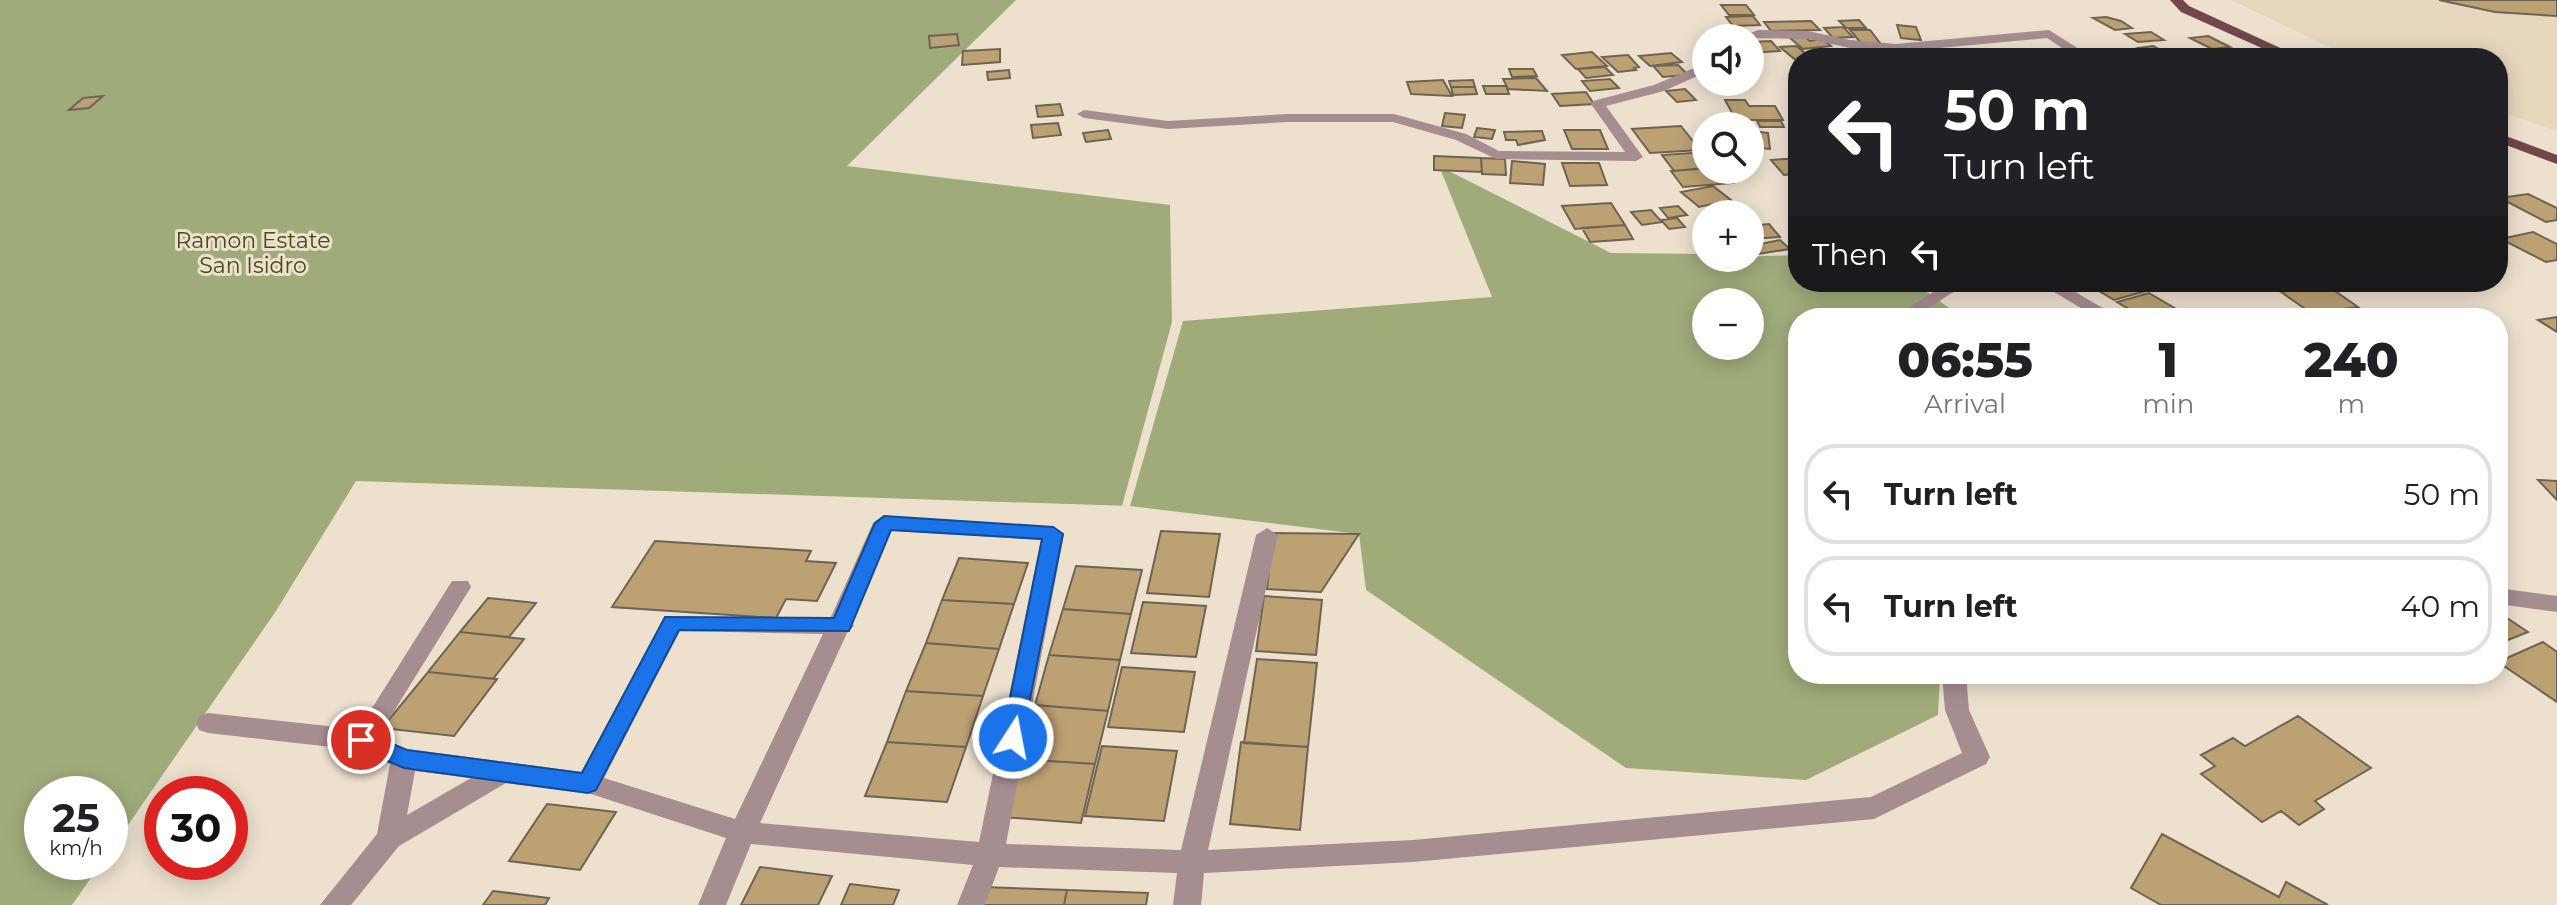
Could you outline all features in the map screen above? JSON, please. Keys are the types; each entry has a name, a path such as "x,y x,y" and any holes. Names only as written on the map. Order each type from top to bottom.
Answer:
{"main road":[{"path":"2176,0 2185,9 2273,48"},
{"path":"2508,141 2557,160"}],"street":[{"path":"1764,34 1808,35 1850,44 1896,48 2049,34 2071,48"},
{"path":"1084,114 1168,125 1288,118 1394,118 1461,137 1496,155 1636,157 1598,104 1659,88 1692,73"},
{"path":"1918,308 1944,292"},
{"path":"2063,292 2093,308"},
{"path":"712,905 741,832 842,626 884,523 1053,534 990,855 971,905"},
{"path":"1187,905 1192,862 1267,535"},
{"path":"361,740 383,712 460,587"},
{"path":"2508,597 2557,604"},
{"path":"588,783 673,623 842,626"},
{"path":"208,723 361,740 404,759 588,783 741,832 990,855 1192,862 1413,851 1874,808 1977,757 1957,710 1955,684"},
{"path":"390,838 404,759"},
{"path":"334,905 390,838 503,772"}],"shaded area":[{"path":"2231,0 2557,0 2557,131 2508,114 2508,48 2331,48"}],"green space":[{"name":"Ramon Estate San Isidro","path":"0,0 1016,0 847,166 1170,205 1172,322 1122,506 356,481 276,611 162,776 144,776 144,802 128,825 128,776 24,776 24,880 89,880 72,905 0,905"},
{"path":"1439,166 1611,253 1692,254 1692,272 1764,272 1764,256 1788,255 1788,292 1927,292 1949,308 1788,308 1788,684 1940,684 1938,715 1806,780 1626,768 1366,590 1359,534 1130,506 1183,321 1492,297"}],"building":[{"path":"2439,0 2557,0 2557,16 2495,12"},
{"path":"1721,5 1746,5 1754,15 1729,15"},
{"path":"1753,16 1759,24 1731,24 1726,17"},
{"path":"2106,17 2132,28 2115,30 2093,18"},
{"path":"1859,20 1866,28 1846,28 1839,21"},
{"path":"1811,21 1820,30 1771,31 1764,22"},
{"path":"1897,25 1916,27 1921,40 1901,38"},
{"path":"1843,27 1853,37 1833,38 1824,28"},
{"path":"1850,30 1870,30 1883,47 1861,43"},
{"path":"2151,32 2164,40 2138,42 2125,34"},
{"path":"957,34 959,45 930,48 929,36"},
{"path":"2208,36 2230,47 2210,48 2190,38"},
{"path":"1790,38 1822,39 1831,46 1802,48"},
{"path":"1764,41 1771,41 1780,51 1764,52"},
{"path":"1780,47 1799,48 1788,48 1788,54"},
{"path":"1000,49 1000,62 962,65 963,51"},
{"path":"1592,52 1607,66 1576,69 1562,55"},
{"path":"1671,53 1682,62 1650,66 1639,56"},
{"path":"1628,55 1639,67 1634,68 1636,70 1618,72 1602,57"},
{"path":"1678,65 1688,75 1663,77 1653,66"},
{"path":"1605,67 1613,75 1586,78 1578,69"},
{"path":"1509,69 1533,69 1537,76 1512,77"},
{"path":"1009,70 1010,78 988,80 987,72"},
{"path":"1536,78 1547,91 1508,89 1503,79"},
{"path":"1610,79 1619,88 1590,91 1582,81"},
{"path":"1443,80 1452,96 1411,94 1407,82"},
{"path":"1473,80 1475,87 1451,87 1449,81"},
{"path":"1483,86 1506,86 1509,94 1486,94"},
{"path":"1451,87 1475,87 1477,94 1453,95"},
{"path":"1685,89 1696,100 1677,102 1666,91"},
{"path":"1586,92 1594,104 1560,106 1552,94"},
{"path":"103,96 89,108 69,110 83,98"},
{"path":"1725,100 1745,100 1749,106 1775,106 1783,120 1764,120 1764,112 1732,112"},
{"path":"1060,104 1063,115 1038,117 1036,106"},
{"path":"1445,113 1465,115 1462,128 1442,126"},
{"path":"1764,121 1781,121 1784,127 1764,127"},
{"path":"1058,123 1061,135 1033,138 1031,125"},
{"path":"1681,126 1692,140 1692,150 1650,153 1632,129"},
{"path":"1477,128 1495,130 1492,139 1474,137"},
{"path":"1108,130 1111,139 1086,142 1083,133"},
{"path":"1564,130 1600,130 1608,149 1572,149"},
{"path":"1542,131 1545,140 1518,145 1516,140 1506,140 1504,132"},
{"path":"1764,133 1768,133 1770,149 1764,148"},
{"path":"1692,153 1692,169 1674,171 1662,155"},
{"path":"1434,156 1481,158 1482,172 1434,170"},
{"path":"1481,158 1505,159 1506,175 1482,174"},
{"path":"1788,159 1788,175 1784,175 1771,160"},
{"path":"1512,161 1545,164 1543,185 1510,183"},
{"path":"1562,163 1599,163 1607,185 1570,186"},
{"path":"1692,169 1692,184 1720,184 1683,187 1671,171"},
{"path":"1713,186 1731,200 1692,201 1681,192"},
{"path":"2528,194 2557,208 2557,220 2546,222 2508,202 2508,197"},
{"path":"1611,203 1625,225 1575,229 1562,206"},
{"path":"1678,206 1687,215 1668,218 1660,208"},
{"path":"1651,210 1662,222 1642,225 1631,212"},
{"path":"1677,218 1685,227 1669,229 1661,220"},
{"path":"1769,224 1780,237 1764,238 1764,225"},
{"path":"1625,225 1633,239 1590,242 1582,228"},
{"path":"2533,232 2557,244 2557,260 2546,262 2508,243 2508,237"},
{"path":"1780,240 1788,249 1764,253 1764,243"},
{"path":"2101,292 2142,292 2114,300"},
{"path":"2281,292 2337,292 2358,307 2350,308 2304,308"},
{"path":"2149,293 2174,308 2127,308 2117,302"},
{"path":"2557,317 2557,332 2538,320"},
{"path":"2538,480 2557,481 2557,500"},
{"path":"1161,531 1220,534 1209,597 1147,593"},
{"path":"1273,533 1359,534 1321,592 1267,589"},
{"path":"655,541 811,551 806,561 836,563 817,601 786,599 776,618 612,607"},
{"path":"959,558 1028,563 1014,604 942,600"},
{"path":"1076,566 1142,570 1131,614 1063,609"},
{"path":"1264,596 1322,600 1316,655 1256,651"},
{"path":"488,598 536,603 509,637 460,632"},
{"path":"942,600 1014,604 999,649 926,643"},
{"path":"1143,602 1206,606 1196,657 1131,653"},
{"path":"1063,609 1131,614 1120,660 1049,655"},
{"path":"2508,619 2528,632 2508,640"},
{"path":"460,632 524,639 493,679 428,672"},
{"path":"2543,642 2557,652 2557,702 2508,669 2508,658"},
{"path":"926,643 999,649 983,696 906,691"},
{"path":"1049,655 1120,660 1108,711 1035,705"},
{"path":"1257,659 1317,663 1308,747 1244,743"},
{"path":"1122,667 1195,672 1184,732 1108,727"},
{"path":"428,672 497,679 454,736 382,728"},
{"path":"906,691 983,696 966,747 887,742"},
{"path":"1035,705 1108,711 1095,764 1019,759"},
{"path":"2298,716 2371,768 2315,801 2324,809 2299,825 2281,811 2262,822 2201,774 2215,766 2201,755 2233,738 2245,746"},
{"path":"887,742 966,747 947,802 865,796"},
{"path":"1241,742 1308,747 1300,830 1230,824"},
{"path":"1102,746 1177,751 1164,821 1085,816"},
{"path":"1019,759 1095,764 1081,823 1002,817"},
{"path":"547,804 616,812 580,870 509,861"},
{"path":"2162,834 2279,897 2286,882 2328,905 2161,905 2131,888"},
{"path":"760,867 832,876 818,905 741,905"},
{"path":"850,884 899,890 893,905 841,905"},
{"path":"983,887 1067,890 1064,905 979,905"},
{"path":"1067,890 1148,893 1146,905 1064,905"},
{"path":"493,891 549,898 545,905 483,905"}],"route":[{"path":"361,740 404,759 588,783 673,623 842,626 884,523 1053,534 1013,738"}]}
